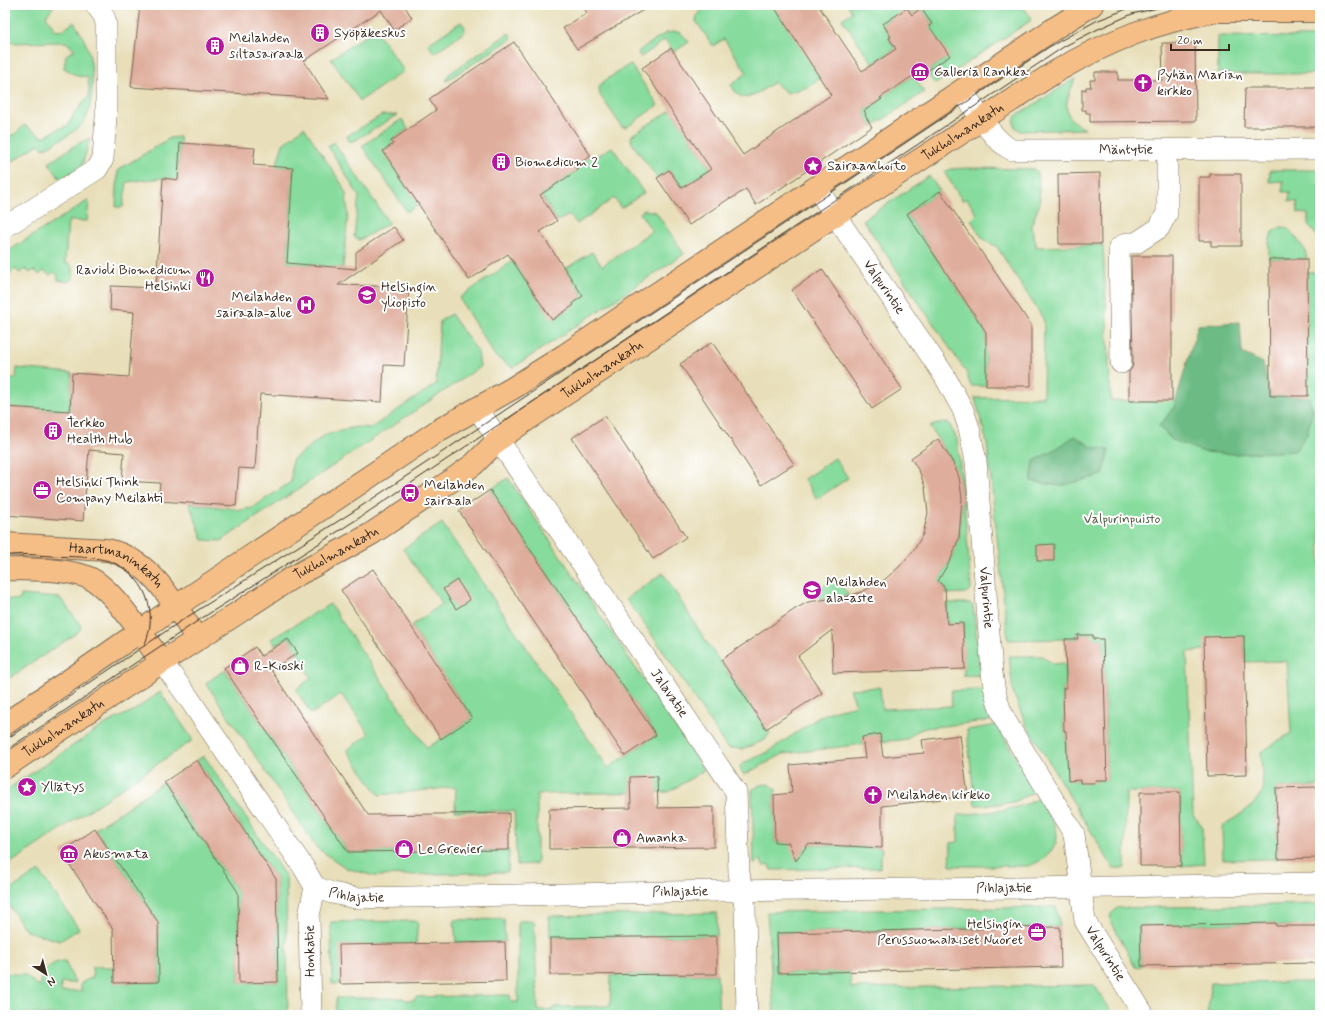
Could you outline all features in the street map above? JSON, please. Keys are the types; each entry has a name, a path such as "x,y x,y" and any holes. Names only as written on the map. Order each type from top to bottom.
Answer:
{"main road":[{"path":"5,724 175,607 439,430 513,388 565,355 1055,28 1092,5"},
{"path":"1174,5 1218,11 1320,11"},
{"name":"Tukholmankatu","path":"5,767 290,579 371,534 474,464 498,440 835,215 1074,61 1145,28 1168,21 1218,11"},
{"name":"Haartmaninkatu","path":"5,544 106,550 118,552 127,556 148,571 160,585 197,639"},
{"name":"Haartmaninkatu","path":"5,569 67,572 89,578 106,590 124,610 162,662"}],"street":[{"path":"5,227 97,169 103,159 107,106 106,23 104,16 96,5"},
{"name":"Mäntytie","path":"962,90 982,119 1004,146 1012,150 1320,149"},
{"path":"1121,363 1119,248 1126,243 1136,243 1159,228 1167,213 1167,165"},
{"name":"Valpurintie","path":"816,187 944,375 963,410 969,428 976,461 994,690 999,709 1074,834 1085,921 1144,1015"},
{"name":"Jalavatie","path":"477,408 736,792 738,873 745,907 747,1015"},
{"name":"Pihlajatie","path":"162,662 196,708 304,868 315,887 332,893 356,898 1320,883"},
{"name":"Honkatie","path":"311,1015 309,916 315,887"}],"green space":[{"path":"5,5 55,5 46,16 56,31 63,30 74,22 89,52 92,73 92,97 87,117 74,132 43,149 39,144 5,166 5,136 14,135 24,125 43,137 68,126 74,114 89,96 88,77 77,76 64,68 66,55 75,50 66,42 5,43"},
{"path":"706,5 773,5 821,78 808,87 787,93 774,82 754,95 749,97 740,96 731,85 747,73 724,39 713,46 696,21 697,16"},
{"path":"848,5 1022,5 1030,16 1030,21 935,84 929,76 931,72 929,70 949,56 925,29 932,24 922,9 912,15 907,8 883,24 891,37 889,38 894,47 899,46 873,64 842,19 852,12"},
{"path":"461,22 465,27 464,32 434,53 428,44"},
{"path":"375,29 404,71 360,101 331,59"},
{"path":"680,32 689,42 674,52 665,40 641,57 638,54 640,50 666,33"},
{"path":"509,33 511,39 446,81 449,74"},
{"path":"1218,36 1320,37 1320,74 1218,74"},
{"path":"630,64 658,105 627,127 622,127 600,95 599,87 603,82"},
{"path":"913,76 924,92 872,127 864,111 881,100 880,98"},
{"path":"1076,78 1069,94 1067,110 1073,121 1085,129 1020,131 1015,127 1014,122 1016,116"},
{"path":"671,110 711,169 682,188 669,170 657,178 632,143 631,139 632,135"},
{"path":"382,115 397,115 354,141 349,141 347,136"},
{"path":"402,119 408,129 392,140 393,144 383,151 419,204 407,212 362,146"},
{"path":"304,127 341,183 346,194 348,214 343,268 287,263 293,168 276,167 283,144"},
{"path":"180,137 178,180 163,178 127,182 123,207 116,207 118,170 170,138"},
{"path":"90,138 82,166 60,179 49,163 77,144"},
{"path":"334,142 389,223 360,240 354,237 359,196 328,146"},
{"path":"612,147 644,193 621,208 614,198 577,224 570,215 557,221 541,195 577,170 575,166 591,156 593,159"},
{"name":"Valpurinpuisto","path":"951,169 1034,169 1038,173 1040,203 1031,226 1037,247 1103,245 1111,401 1160,401 1307,396 1307,272 1320,272 1320,786 1276,788 1278,859 1223,860 1222,827 1252,806 1263,791 1261,752 1291,733 1287,661 1245,662 1244,636 1204,650 1187,652 1193,815 1202,826 1204,864 1181,866 1180,792 1126,792 1125,868 1113,868 1026,724 1013,693 1009,656 1042,656 1053,664 1065,663 1066,688 1063,688 1064,731 1066,731 1068,780 1096,782 1095,780 1107,780 1103,639 1093,639 1092,635 1078,635 1078,639 1008,640 987,443 975,398 1043,397 1044,320 997,247 983,239 971,220 977,214 967,199 962,200 944,172"},
{"path":"1270,170 1320,170 1320,240 1308,224 1308,214 1298,213 1297,202 1289,201 1290,192 1283,192 1283,181 1269,182"},
{"path":"929,176 940,191 907,214 986,332 986,386 971,386 966,372 863,220"},
{"path":"89,200 87,221 68,221 65,263 70,264 73,269 73,278 67,282 58,280 58,276 54,272 50,275 44,271 39,275 34,270 30,273 25,269 20,273 15,269 5,278 5,253"},
{"path":"644,210 656,212 684,254 513,368 495,356 459,298 513,261 552,320 574,305 573,303 583,296 565,269 592,252 602,266 652,231 640,213"},
{"path":"1281,227 1287,228 1294,235 1305,250 1307,259 1269,259 1269,243 1272,232"},
{"path":"451,314 478,352 480,367 221,541 203,540 189,503 241,510 252,508 291,482 292,460 325,435 355,427 371,428 436,384 440,321"},
{"path":"1240,322 1242,353 1263,363 1270,396 1308,396 1313,410 1307,434 1295,451 1235,454 1204,452 1172,440 1159,426 1174,407 1198,325"},
{"path":"17,368 72,373 70,411 5,407 5,378 16,379"},
{"path":"948,422 957,439 965,511 971,589 966,593 946,594 945,588 938,581 951,559 959,538 962,498 959,477 952,461 930,427"},
{"path":"1075,436 1092,447 1109,450 1103,475 1060,486 1031,481 1034,461"},
{"path":"835,458 848,478 817,499 804,479"},
{"path":"508,478 704,770 669,792 537,794 537,864 517,865 514,811 455,811 456,787 379,795 347,750 369,734 341,694 311,714 296,690 311,678 289,637 275,645 271,639 330,604 427,748 472,718 411,626 442,604 403,549 442,523 608,768 656,735 490,490"},
{"path":"663,573 709,646 770,733 765,740 743,749 727,748 660,646 626,599"},
{"path":"829,582 840,583 849,596 822,600 816,591"},
{"path":"21,595 60,598 80,624 81,629 5,681 5,599 20,600"},
{"path":"947,603 970,603 973,606 981,675 964,676 963,623 947,624"},
{"path":"226,671 348,852 509,850 508,872 374,876 346,868 317,848 206,683 222,672"},
{"path":"880,687 882,709 952,706 951,691 980,690 983,692 995,720 925,728 917,731 907,739 881,742 880,735 863,737 863,744 783,754 744,775 740,766 743,763 768,752 821,716 832,711 856,705 850,689"},
{"path":"160,692 193,740 5,867 5,791 107,723 135,710"},
{"path":"997,725 1035,791 1015,802 975,805 967,730"},
{"path":"204,756 286,877 288,1015 258,1015 257,1011 218,1015 5,1014 5,973 26,975 37,986 40,986 40,981 47,968 55,963 65,961 75,983 61,983 61,992 81,991 81,983 93,977 92,967 114,967 114,983 159,982 158,922 95,829 164,782 238,892 239,983 278,982 276,879 197,760"},
{"path":"769,784 776,789 774,795 775,842 792,843 800,854 804,850 804,844 882,848 880,868 771,870 769,865 763,866 761,860 754,863 752,790 760,785"},
{"path":"1039,798 1055,826 1057,833 1057,840 1051,852 1041,860 1028,866 950,866 951,843 958,842 958,815 1010,809 1030,803"},
{"path":"39,871 79,929 60,941 26,931 5,899 5,893"},
{"path":"1320,904 1320,926 1276,926 1275,923 1140,926 1141,966 1135,967 1110,919 1111,914 1117,908"},
{"path":"1056,907 1060,927 777,933 778,973 850,971 851,988 1094,985 1114,1015 774,1015 767,912"},
{"path":"717,913 717,936 550,938 549,916"},
{"path":"504,919 505,942 456,943 454,920"},
{"path":"418,921 416,944 340,945 340,984 332,984 331,922"},
{"path":"518,921 534,921 538,1010 552,1010 554,1007 610,1006 611,975 717,974 719,1015 336,1015 336,998 403,998 405,1000 414,1000 416,997 510,995 511,1002 518,1002"},
{"path":"1319,982 1320,1015 1207,1015 1211,983"}],"building":[{"name":"Meilahden siltasairaala","path":"140,5 404,5 412,18 394,30 381,10 304,61 329,99 131,87"},
{"path":"582,5 652,5 577,49 563,28 587,13"},
{"path":"773,5 818,5 862,71 896,49 883,24 907,8 912,15 921,8 932,24 929,26 950,56 919,76 917,73 880,98 882,99 864,111 872,127 756,205 746,189 689,225 657,178 669,170 682,188 711,169 642,68 671,48 743,155 831,95"},
{"path":"514,42 591,156 575,166 578,170 540,195 557,221 540,232 583,296 573,303 574,305 552,320 508,254 469,280 383,151 393,144 391,141 436,110 429,99"},
{"name":"Pyhän Marian kirkko","path":"1162,43 1195,43 1196,121 1090,122 1090,113 1086,113 1086,110 1082,110 1082,89 1086,90 1086,87 1091,87 1090,80 1095,80 1095,72 1118,72 1118,80 1163,80"},
{"path":"1245,88 1320,88 1320,127 1244,127"},
{"path":"180,143 255,148 253,165 293,168 287,263 356,269 356,252 394,227 403,240 338,285 409,287 404,366 384,365 382,402 260,394 255,469 239,468 236,506 158,501 160,483 122,481 124,453 89,450 83,521 5,515 5,407 70,411 72,373 129,377 134,312 110,310 111,286 156,288 163,178 178,180"},
{"path":"1100,173 1101,244 1059,244 1058,174"},
{"path":"1210,174 1241,174 1241,246 1211,246 1211,241 1199,241 1199,177 1210,177"},
{"path":"940,191 1031,325 1031,386 986,386 986,332 907,214"},
{"path":"1131,256 1172,256 1172,401 1129,401 1129,372 1133,363"},
{"path":"1269,259 1307,259 1308,396 1270,396"},
{"path":"822,269 902,389 872,409 792,290"},
{"path":"712,342 794,464 761,485 680,364"},
{"path":"605,416 686,537 653,559 572,438"},
{"path":"938,439 952,461 959,477 962,498 959,538 951,559 938,581 945,588 947,624 963,623 965,669 833,673 832,630 798,656 822,693 766,729 721,660 795,609 808,602 849,596 861,592 883,581 899,567 914,550 923,534 928,513 925,487 920,473 911,458"},
{"path":"490,490 656,735 625,756 459,511"},
{"path":"1054,544 1054,561 1037,561 1037,545"},
{"path":"373,569 472,718 441,739 341,590"},
{"path":"457,580 470,600 456,609 443,589"},
{"path":"1077,635 1093,635 1093,639 1103,639 1107,780 1095,780 1096,783 1080,783 1080,780 1068,781 1066,731 1064,731 1063,688 1066,688 1065,639 1078,639"},
{"path":"1244,636 1247,775 1207,776 1204,637"},
{"path":"288,639 298,653 271,670 368,815 509,813 509,850 348,852 224,668 255,647 261,656"},
{"name":"Meilahden kirkko","path":"880,734 883,757 924,753 922,740 960,735 968,796 882,806 882,848 808,844 796,861 789,843 775,842 774,795 792,793 790,765 865,758 862,737"},
{"path":"197,760 276,879 278,982 239,983 238,892 164,782"},
{"path":"657,776 658,808 714,807 714,847 549,849 549,809 631,808 630,777"},
{"path":"1317,787 1319,858 1278,859 1276,788"},
{"path":"1140,792 1180,792 1181,866 1140,866"},
{"path":"95,829 158,922 159,982 114,983 113,929 61,852"},
{"path":"1276,923 1276,926 1320,926 1320,963 1141,966 1140,926"},
{"path":"1060,927 1061,967 778,973 777,933"},
{"path":"717,936 717,974 550,975 550,938"},
{"path":"505,942 506,981 340,984 339,945"}],"tram line":[{"path":"5,740 184,619 354,511 1049,47 1096,21 1137,5"},
{"path":"5,751 199,620 359,518 1065,46 1132,14 1170,5"},
{"path":"5,556 28,554 88,557 109,561 121,567 132,575 140,584 146,596 150,620 149,633 144,646"}],"place":[{"name":"Syöpäkeskus","path":"320,33"},
{"name":"Meilahden siltasairaala","path":"215,46"},
{"name":"Galleria Rankka","path":"920,72"},
{"name":"Pyhän Marian kirkko","path":"1143,83"},
{"name":"Biomedicum 2","path":"501,162"},
{"name":"Sairaanhoito","path":"813,166"},
{"name":"Ravioli Biomedicum Helsinki","path":"205,278"},
{"name":"Helsingin yliopisto","path":"367,295"},
{"name":"Meilahden sairaala-alue","path":"306,305"},
{"name":"Terkko Health Hub","path":"53,431"},
{"name":"Helsinki Think Company Meilahti","path":"42,490"},
{"name":"Meilahden sairaala","path":"410,493"},
{"name":"Meilahden ala-aste","path":"812,590"},
{"name":"R-Kioski","path":"240,666"},
{"name":"Yllätys","path":"27,787"},
{"name":"Meilahden kirkko","path":"873,795"},
{"name":"Amanka","path":"622,838"},
{"name":"Le Grenier","path":"404,849"},
{"name":"Akusmata","path":"69,854"},
{"name":"Helsingin Perussuomalaiset Nuoret","path":"1037,932"}]}
